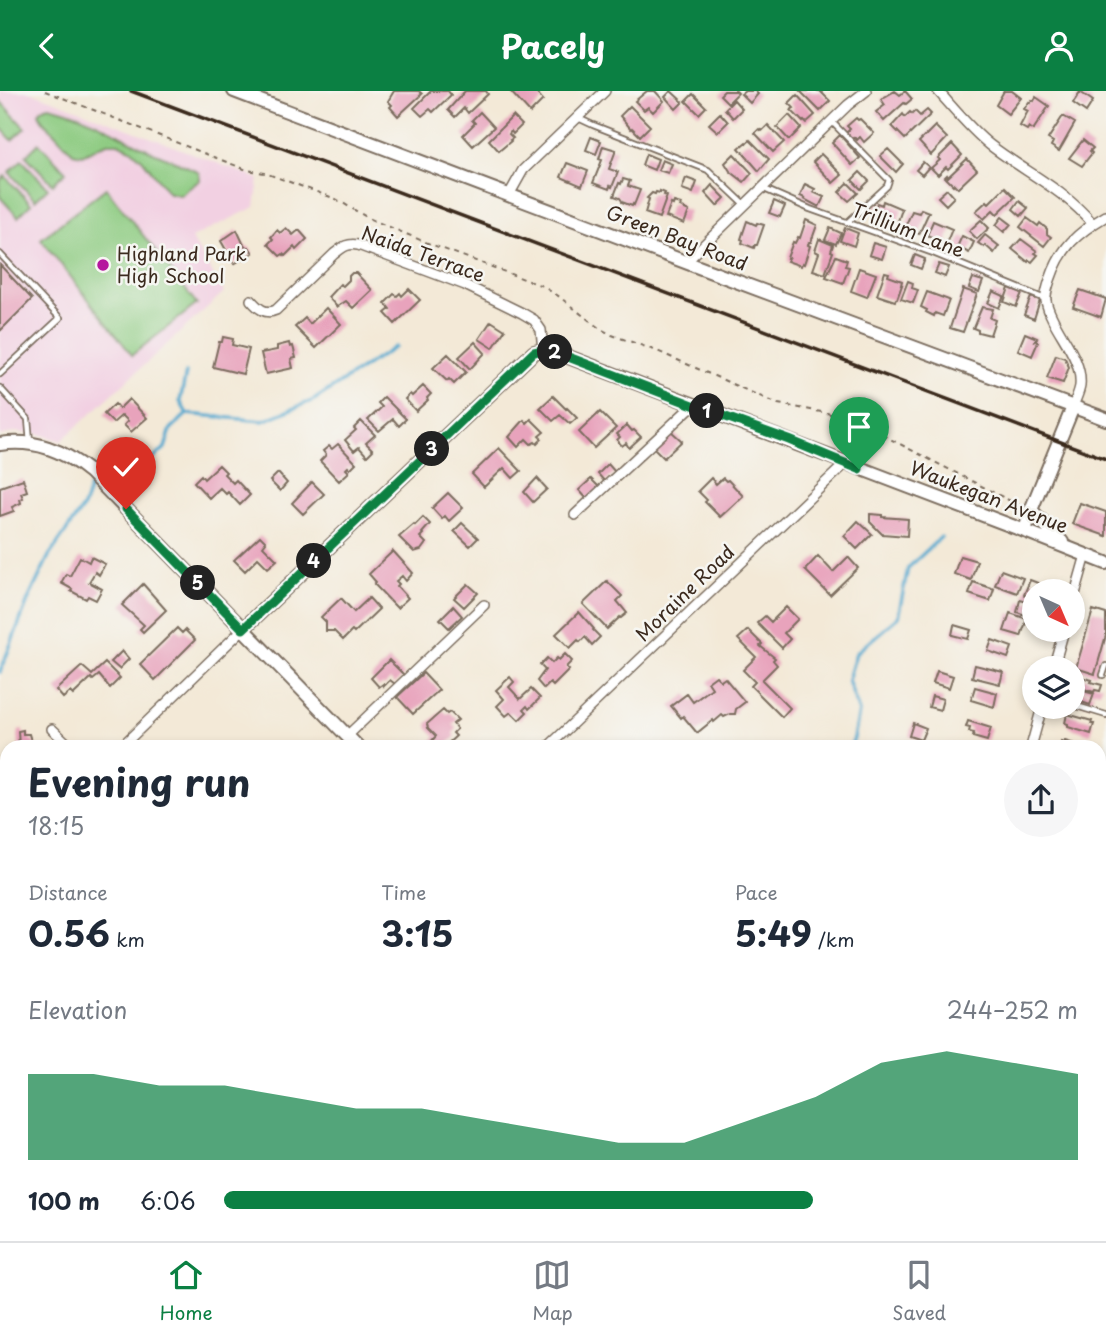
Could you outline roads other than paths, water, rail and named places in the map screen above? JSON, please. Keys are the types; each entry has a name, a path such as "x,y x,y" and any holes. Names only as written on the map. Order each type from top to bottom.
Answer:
{"street":[{"name":"Green Bay Road","path":"234,91 251,94 509,195 1106,419"},
{"path":"509,195 523,170 606,91"},
{"path":"686,262 848,104 866,91"},
{"path":"938,91 962,119 988,143 1065,196 1093,223"},
{"path":"1025,531 1080,390 1080,377 1074,358 1045,299 1047,288 1055,266 1068,244 1106,216"},
{"name":"Naida Terrace","path":"251,300 260,310 276,310 334,254 350,244 358,245 464,285 522,313 534,320 541,330 543,350"},
{"path":"128,740 534,352 543,350"},
{"name":"Waukegan Avenue","path":"543,350 558,353 789,440 845,464 1106,563"},
{"path":"575,515 693,405"},
{"path":"0,444 14,442 47,446 76,461 90,472 351,740"},
{"name":"Moraine Road","path":"555,740 845,464"},
{"path":"1031,510 1048,530 1073,550"},
{"path":"1079,579 1086,555"},
{"path":"347,736 484,605"},
{"path":"1033,740 1039,719"},
{"path":"52,729 64,740"}],"lane":[{"path":"578,118 708,170 744,204"},
{"path":"831,121 889,180 887,186 848,222"},
{"name":"Trillium Lane","path":"761,188 1045,299"},
{"path":"0,254 60,318 0,374"},
{"path":"0,388 28,419 30,443"},
{"path":"1103,674 1106,666"},
{"path":"1085,709 1106,715"}],"waterway":[{"path":"101,477 109,470 133,469 151,461 165,448 171,429 187,414 263,421 314,400 395,347"},
{"path":"186,373 180,401 187,414"},
{"path":"0,672 49,556 83,507 90,487 95,482"},
{"path":"853,740 859,712 848,680 856,653 898,617 908,568 941,537"}],"railway":[{"path":"131,91 1106,459"}],"place":[{"name":"Highland Park High School","path":"103,265"}]}
